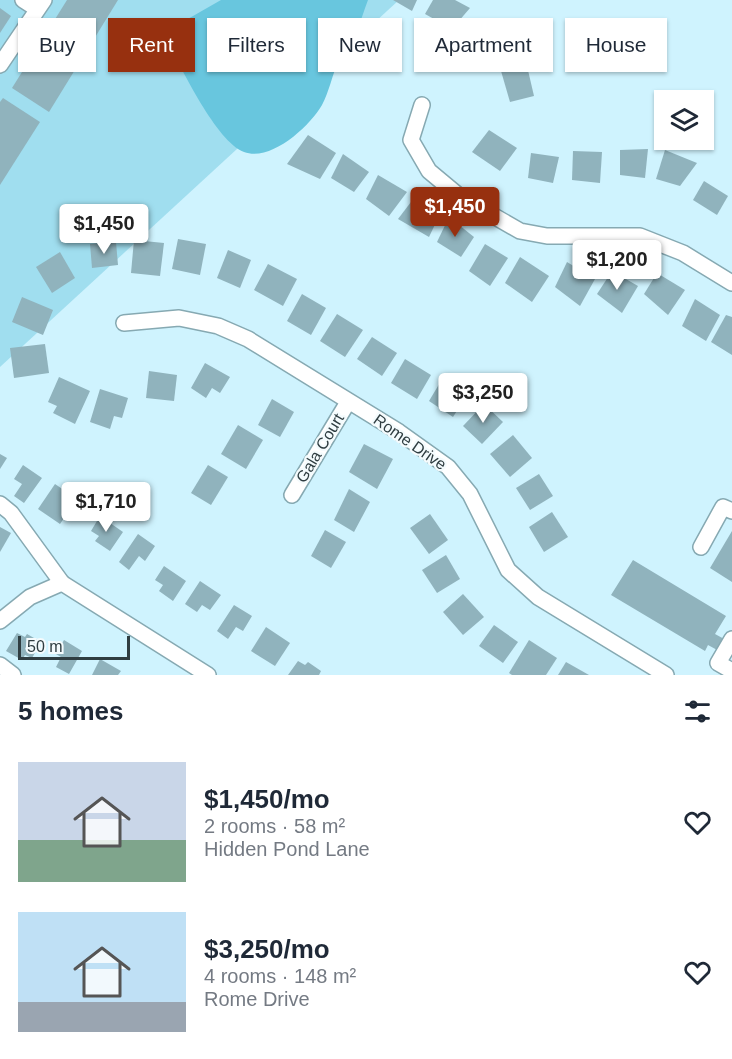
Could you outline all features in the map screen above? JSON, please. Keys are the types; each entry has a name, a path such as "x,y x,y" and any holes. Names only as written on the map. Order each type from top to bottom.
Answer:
{"street":[{"path":"0,65 40,5 22,0"},
{"path":"422,105 411,140 429,171 469,202 520,231 547,236 640,236 683,253 732,283"},
{"name":"Rome Drive","path":"124,323 179,318 218,326 248,339 399,432 448,467 470,494 508,570 538,597 666,675"},
{"name":"Gala Court","path":"292,495 348,402"},
{"path":"0,504 11,513 62,583 208,675"},
{"path":"701,548 723,507 732,511"},
{"path":"0,621 30,597 62,583"},
{"path":"732,639 718,663 732,671"},
{"path":"0,665 14,675"}],"shaded area":[{"path":"0,0 399,0 379,18 318,18 318,72 321,72 0,367"},
{"path":"221,0 368,0 361,18 318,18 318,72 335,72 327,95 316,114 299,132 277,147 255,154 244,152 222,134 201,104 183,72 195,72 195,18 190,18"}],"building":[{"path":"67,0 118,0 96,36 96,18 56,18"},
{"path":"393,0 417,0 412,11"},
{"path":"433,0 455,0 470,8 461,18 432,18 425,14"},
{"path":"0,8 11,16 0,33"},
{"path":"22,72 74,72 49,112 12,88"},
{"path":"501,72 528,72 534,96 510,102"},
{"path":"3,98 40,122 0,185 0,102"},
{"path":"489,130 517,148 500,171 472,152"},
{"path":"308,135 336,153 320,179 287,164"},
{"path":"648,149 645,178 620,175 620,150"},
{"path":"665,150 697,163 680,186 656,179"},
{"path":"573,151 602,152 600,183 572,180"},
{"path":"531,153 559,157 553,183 528,178"},
{"path":"343,154 369,172 354,192 331,178"},
{"path":"378,175 407,192 389,216 366,199"},
{"path":"704,181 728,196 717,215 693,200"},
{"path":"414,198 440,214 429,237 398,219"},
{"path":"449,217 474,237 461,257 437,242"},
{"path":"178,239 206,244 200,275 172,269"},
{"path":"134,240 164,243 160,276 131,273"},
{"path":"116,242 118,265 92,268 90,244"},
{"path":"485,244 508,258 490,286 469,271"},
{"path":"228,250 251,260 240,288 217,278"},
{"path":"60,252 75,278 52,293 36,267"},
{"path":"520,257 549,276 532,302 505,283"},
{"path":"567,262 595,279 580,306 555,287"},
{"path":"268,264 297,279 283,306 254,290"},
{"path":"612,271 638,286 622,313 597,294"},
{"path":"657,273 685,290 668,315 644,294"},
{"path":"302,294 326,308 311,335 287,321"},
{"path":"22,297 53,310 43,335 12,322"},
{"path":"695,299 720,315 706,341 682,326"},
{"path":"337,314 363,330 345,357 320,341"},
{"path":"726,315 732,317 732,355 711,342"},
{"path":"372,337 397,353 382,376 357,359"},
{"path":"45,344 49,373 14,378 10,348"},
{"path":"405,359 431,375 417,399 391,383"},
{"path":"205,363 230,377 220,393 212,388 206,398 191,388"},
{"path":"149,371 177,375 174,401 146,398"},
{"path":"444,376 469,392 453,417 429,401"},
{"path":"59,377 90,391 75,424 53,413 57,406 48,402"},
{"path":"100,389 128,398 122,418 114,416 110,429 90,422"},
{"path":"272,399 294,412 280,437 258,425"},
{"path":"484,404 503,422 482,444 463,426"},
{"path":"238,425 263,440 246,469 221,454"},
{"path":"513,435 532,458 510,477 490,454"},
{"path":"364,444 393,459 377,489 349,472"},
{"path":"0,454 7,458 0,469"},
{"path":"23,465 42,478 24,503 14,496 22,484 14,479"},
{"path":"208,465 228,477 211,505 191,493"},
{"path":"539,474 553,496 530,510 516,488"},
{"path":"55,484 77,499 60,524 38,509"},
{"path":"349,489 370,502 354,532 334,520"},
{"path":"552,512 568,537 544,552 529,527"},
{"path":"430,514 448,540 429,554 410,528"},
{"path":"100,516 123,532 110,551 95,541 99,536 91,531"},
{"path":"0,527 11,533 0,552"},
{"path":"325,530 346,542 331,568 311,556"},
{"path":"732,531 732,582 710,568"},
{"path":"138,534 155,546 145,561 139,556 129,570 119,562"},
{"path":"446,555 460,579 437,593 422,570"},
{"path":"633,560 726,616 715,634 726,640 719,651 708,645 705,651 611,595"},
{"path":"164,566 186,581 173,601 159,591 163,585 155,580"},
{"path":"200,581 221,595 210,610 202,605 197,612 185,604"},
{"path":"463,594 484,617 463,635 443,612"},
{"path":"234,605 252,616 243,631 236,627 228,639 217,631"},
{"path":"494,625 518,642 503,663 479,646"},
{"path":"266,627 290,643 275,666 251,651"},
{"path":"17,633 25,637 27,634 41,642 32,658 25,655 22,660 6,651"},
{"path":"64,640 82,651 69,674 56,667 61,657 56,654"},
{"path":"529,640 557,658 546,675 512,675 509,673"},
{"path":"100,659 121,671 118,675 92,675"},
{"path":"298,661 305,665 308,662 321,671 319,675 288,675"},
{"path":"566,662 589,675 558,675"}]}
